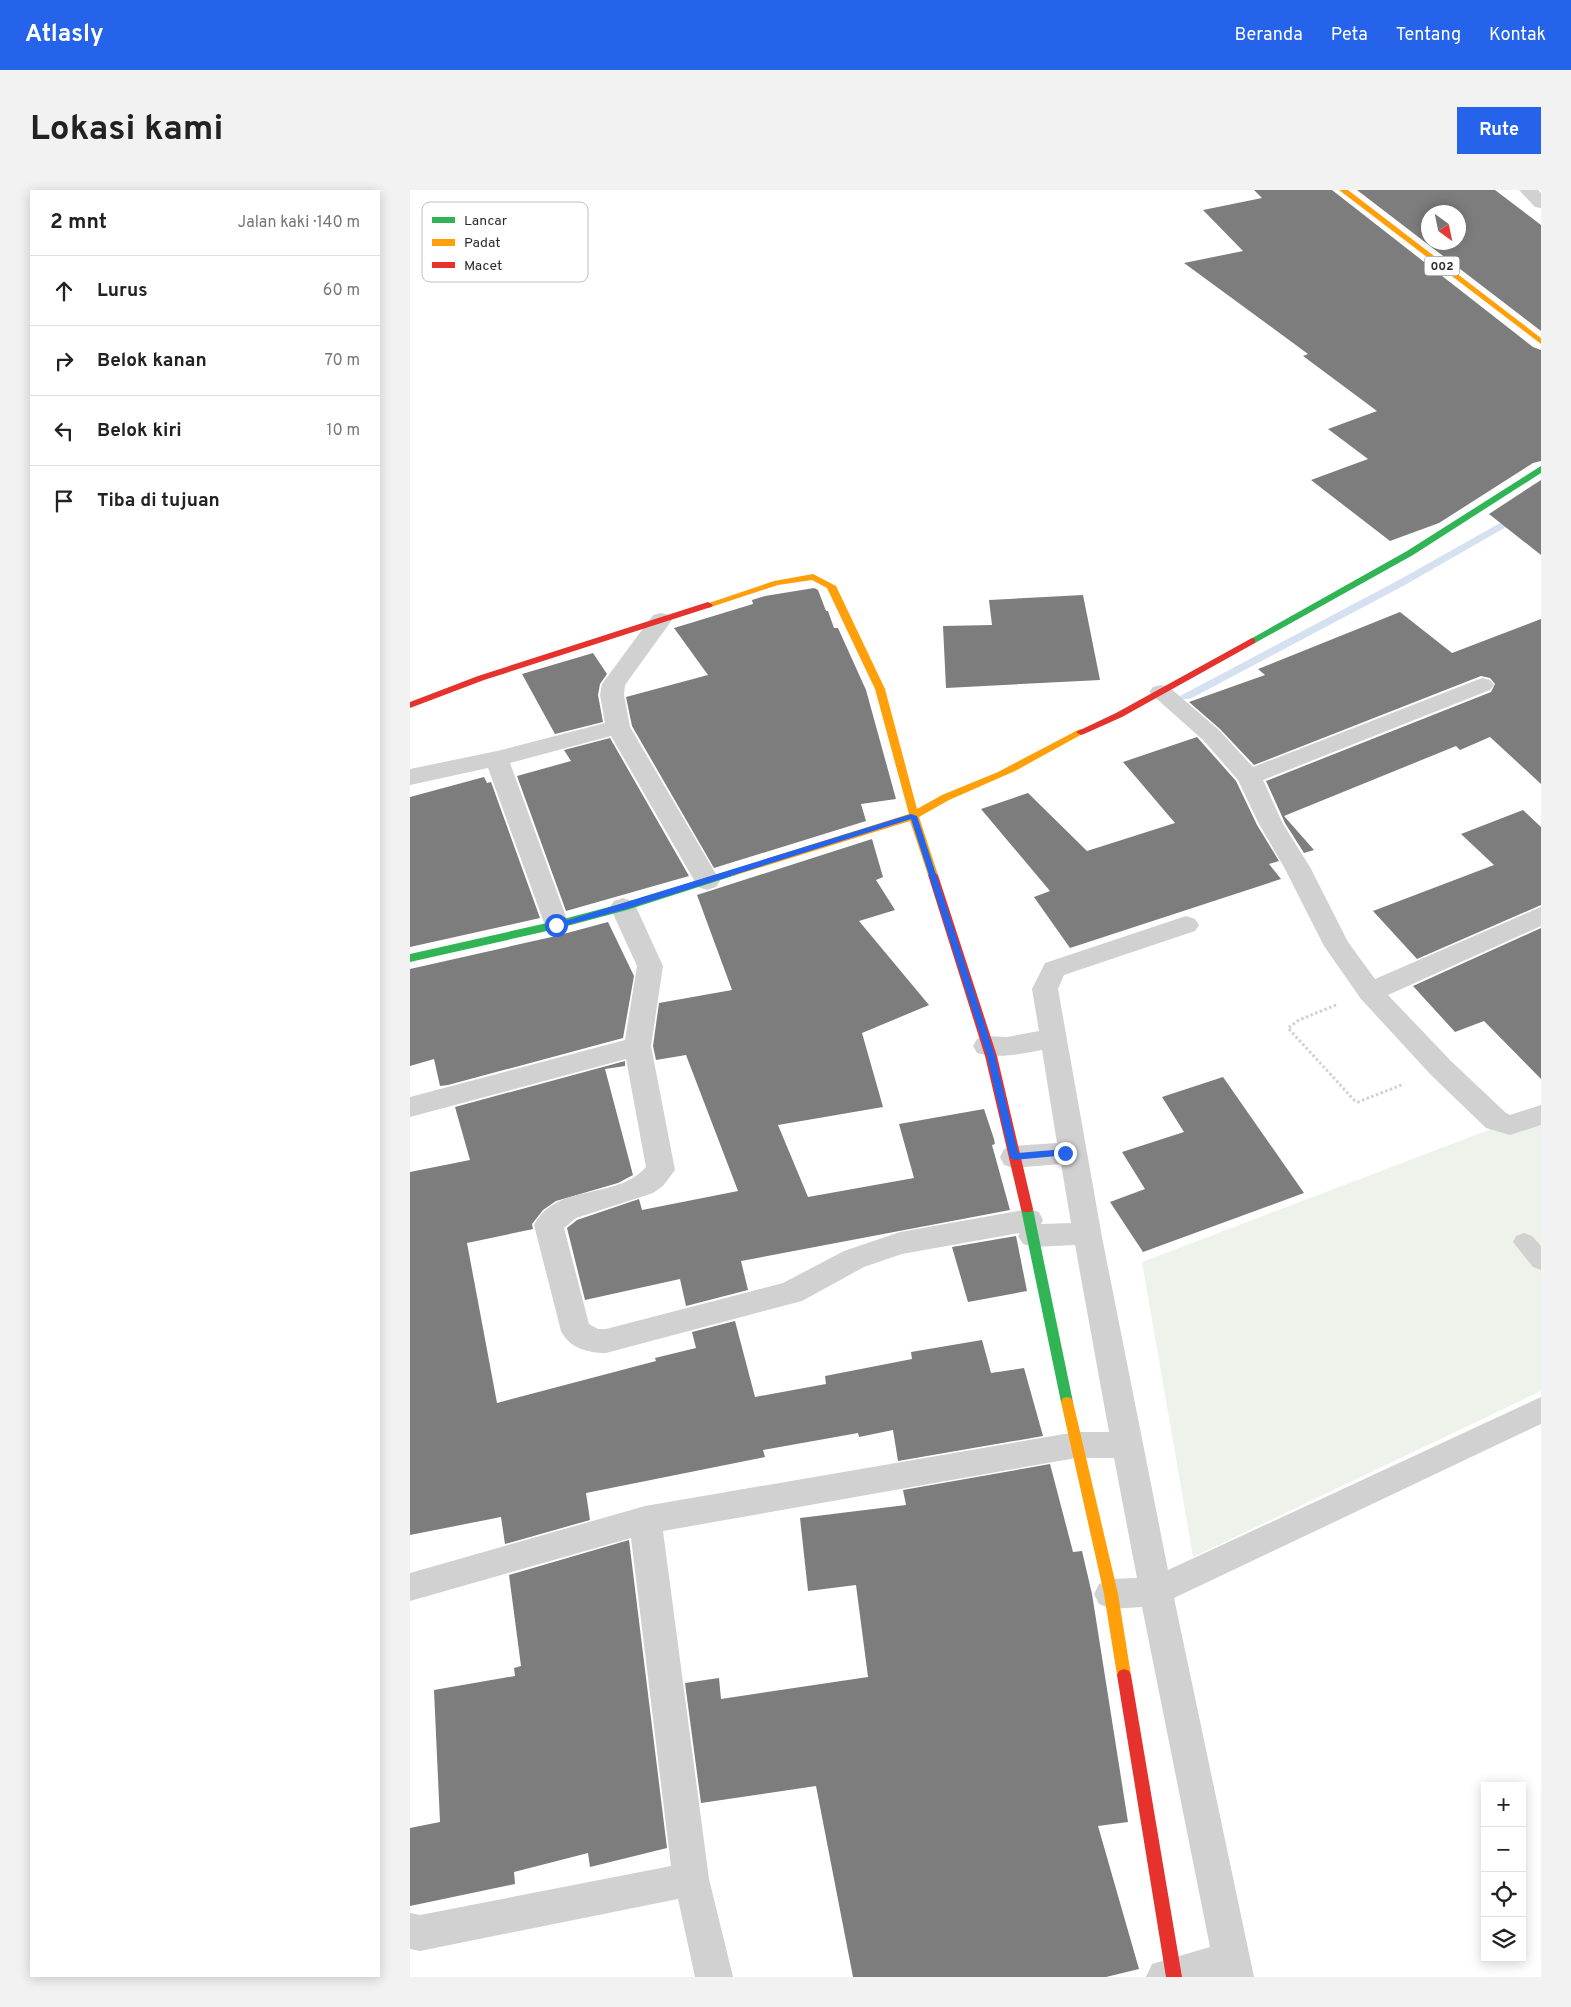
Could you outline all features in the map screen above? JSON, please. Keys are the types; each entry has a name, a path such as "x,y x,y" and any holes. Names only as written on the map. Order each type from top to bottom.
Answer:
{"street":[{"name":"002","path":"1343,190 1541,342"},
{"path":"1528,190 1541,203"},
{"path":"410,958 556,925 623,907 914,816 930,803 1000,774 1044,749 1119,715 1161,692 1410,553 1541,469"},
{"path":"410,705 481,678 777,583 813,577 831,586 880,689 914,816 997,1047"},
{"path":"661,620 614,684 612,696 618,727 707,881"},
{"path":"1250,777 1482,685"},
{"path":"1161,692 1211,735 1250,777 1271,824 1297,867 1337,946 1370,992 1441,1068 1496,1122 1510,1125 1541,1115"},
{"path":"410,777 497,759 618,727"},
{"path":"497,759 556,925"},
{"path":"623,907 650,966 637,1046 662,1170 646,1184 622,1194 564,1210 549,1225 576,1332 585,1338 606,1341 791,1293 854,1260 900,1243 1033,1230 1081,1233"},
{"path":"1370,992 1541,916"},
{"path":"1045,1040 997,1047 991,1056 1017,1156 1079,1444 1134,1593 1230,1967 1175,1975 1134,1593 1123,1444 1081,1233 1070,1152 1045,1040 1045,988 1054,969 1186,925"},
{"path":"410,1106 637,1046"},
{"path":"1017,1156 1070,1152"},
{"path":"1134,1593 1541,1410"},
{"path":"410,1586 645,1520 1079,1444 1123,1444"},
{"path":"645,1520 691,1879 714,1977"},
{"path":"410,1931 420,1934 691,1879"}],"lane":[{"path":"1524,1242 1541,1261"}],"path":[{"path":"1370,992 1300,1020 1288,1028 1358,1102 1441,1068"}],"shaded area":[{"path":"1541,1110 1541,1391 1193,1557 1142,1262"}],"building":[{"path":"1254,190 1332,190 1533,347 1541,350 1541,461 1533,463 1439,523 1390,541 1311,480 1368,459 1328,429 1377,411 1303,356 1308,354 1184,263 1243,251 1203,210 1262,198"},
{"path":"1357,190 1495,190 1541,225 1541,331 1435,250 1466,250 1466,205 1421,205 1421,239"},
{"path":"1541,480 1541,555 1489,514"},
{"path":"814,588 818,590 834,628 838,628 866,690 896,799 861,804 866,821 714,868 632,726 626,697 708,675 674,628 753,604 752,600 765,596"},
{"path":"1083,595 1100,680 946,688 943,626 992,625 989,600"},
{"path":"1400,612 1452,653 1541,619 1541,784 1490,737 1460,750 1456,746 1284,816 1314,850 1304,853 1285,823 1266,781 1491,692 1495,684 1490,678 1481,676 1254,765 1220,729 1189,702 1265,675 1258,669"},
{"path":"593,653 607,674 600,684 598,695 603,722 555,734 522,674"},
{"path":"1197,737 1236,781 1257,825 1279,861 1269,864 1281,879 1070,948 1034,897 1050,891 981,809 1028,793 1087,851 1175,823 1123,762"},
{"path":"610,738 689,876 566,911 517,776 571,761 564,750"},
{"path":"484,777 487,783 491,782 540,918 410,947 410,797"},
{"path":"1523,810 1541,827 1541,905 1417,959 1373,911 1494,865 1461,834"},
{"path":"872,839 883,877 876,880 895,910 859,921 929,1005 862,1033 883,1107 778,1125 808,1197 914,1178 899,1124 984,1109 994,1139 995,1144 992,1145 1010,1210 741,1261 748,1290 686,1306 680,1279 585,1300 567,1228 577,1220 639,1199 642,1210 738,1191 686,1055 656,1060 653,1046 659,1003 732,990 697,895"},
{"path":"608,922 634,976 623,1038 448,1085 440,1086 434,1059 410,1066 410,969 556,936"},
{"path":"1541,928 1541,1079 1484,1021 1455,1032 1413,986"},
{"path":"625,1061 625,1066 605,1069 633,1175 618,1183 556,1201 543,1210 532,1224 533,1229 467,1243 497,1403 656,1361 655,1358 696,1348 692,1332 735,1321 755,1397 826,1384 825,1376 912,1359 911,1352 982,1340 991,1373 1024,1368 1043,1436 898,1461 893,1430 859,1437 858,1433 763,1450 765,1457 586,1493 590,1520 505,1544 501,1517 410,1535 410,1172 470,1160 455,1107"},
{"path":"1223,1077 1304,1193 1143,1252 1110,1202 1145,1189 1122,1152 1184,1132 1162,1097"},
{"path":"1016,1236 1027,1291 968,1302 952,1247"},
{"path":"1050,1464 1073,1552 1082,1551 1092,1594 1128,1822 1098,1826 1139,1969 1106,1977 853,1977 816,1786 701,1803 685,1683 719,1678 721,1699 868,1677 856,1585 808,1591 800,1518 906,1505 903,1490"},
{"path":"629,1540 667,1848 590,1867 588,1853 514,1872 515,1884 410,1906 410,1828 440,1822 434,1690 515,1676 514,1668 521,1666 509,1575"}],"waterway":[{"path":"1186,696 1401,583 1541,503"}],"traffic: fast":[{"path":"1252,641 1410,553 1541,469"},
{"path":"410,958 556,925 623,907 732,873"},
{"path":"1027,1209 1067,1402"}],"traffic: slow":[{"path":"1343,190 1541,342"},
{"path":"708,605 777,583 813,577 831,586 880,689 914,816 933,875"},
{"path":"732,873 914,816 945,797 1001,774 1081,732"},
{"path":"1067,1402 1111,1594 1124,1675"}],"traffic: jam":[{"path":"410,705 481,678 708,605"},
{"path":"1081,732 1119,715 1252,641"},
{"path":"933,875 991,1056 1027,1209"},
{"path":"1124,1675 1174,1977"}],"route":[{"path":"556,925 623,907 914,816 991,1056 1014,1157 1065,1153"}]}
